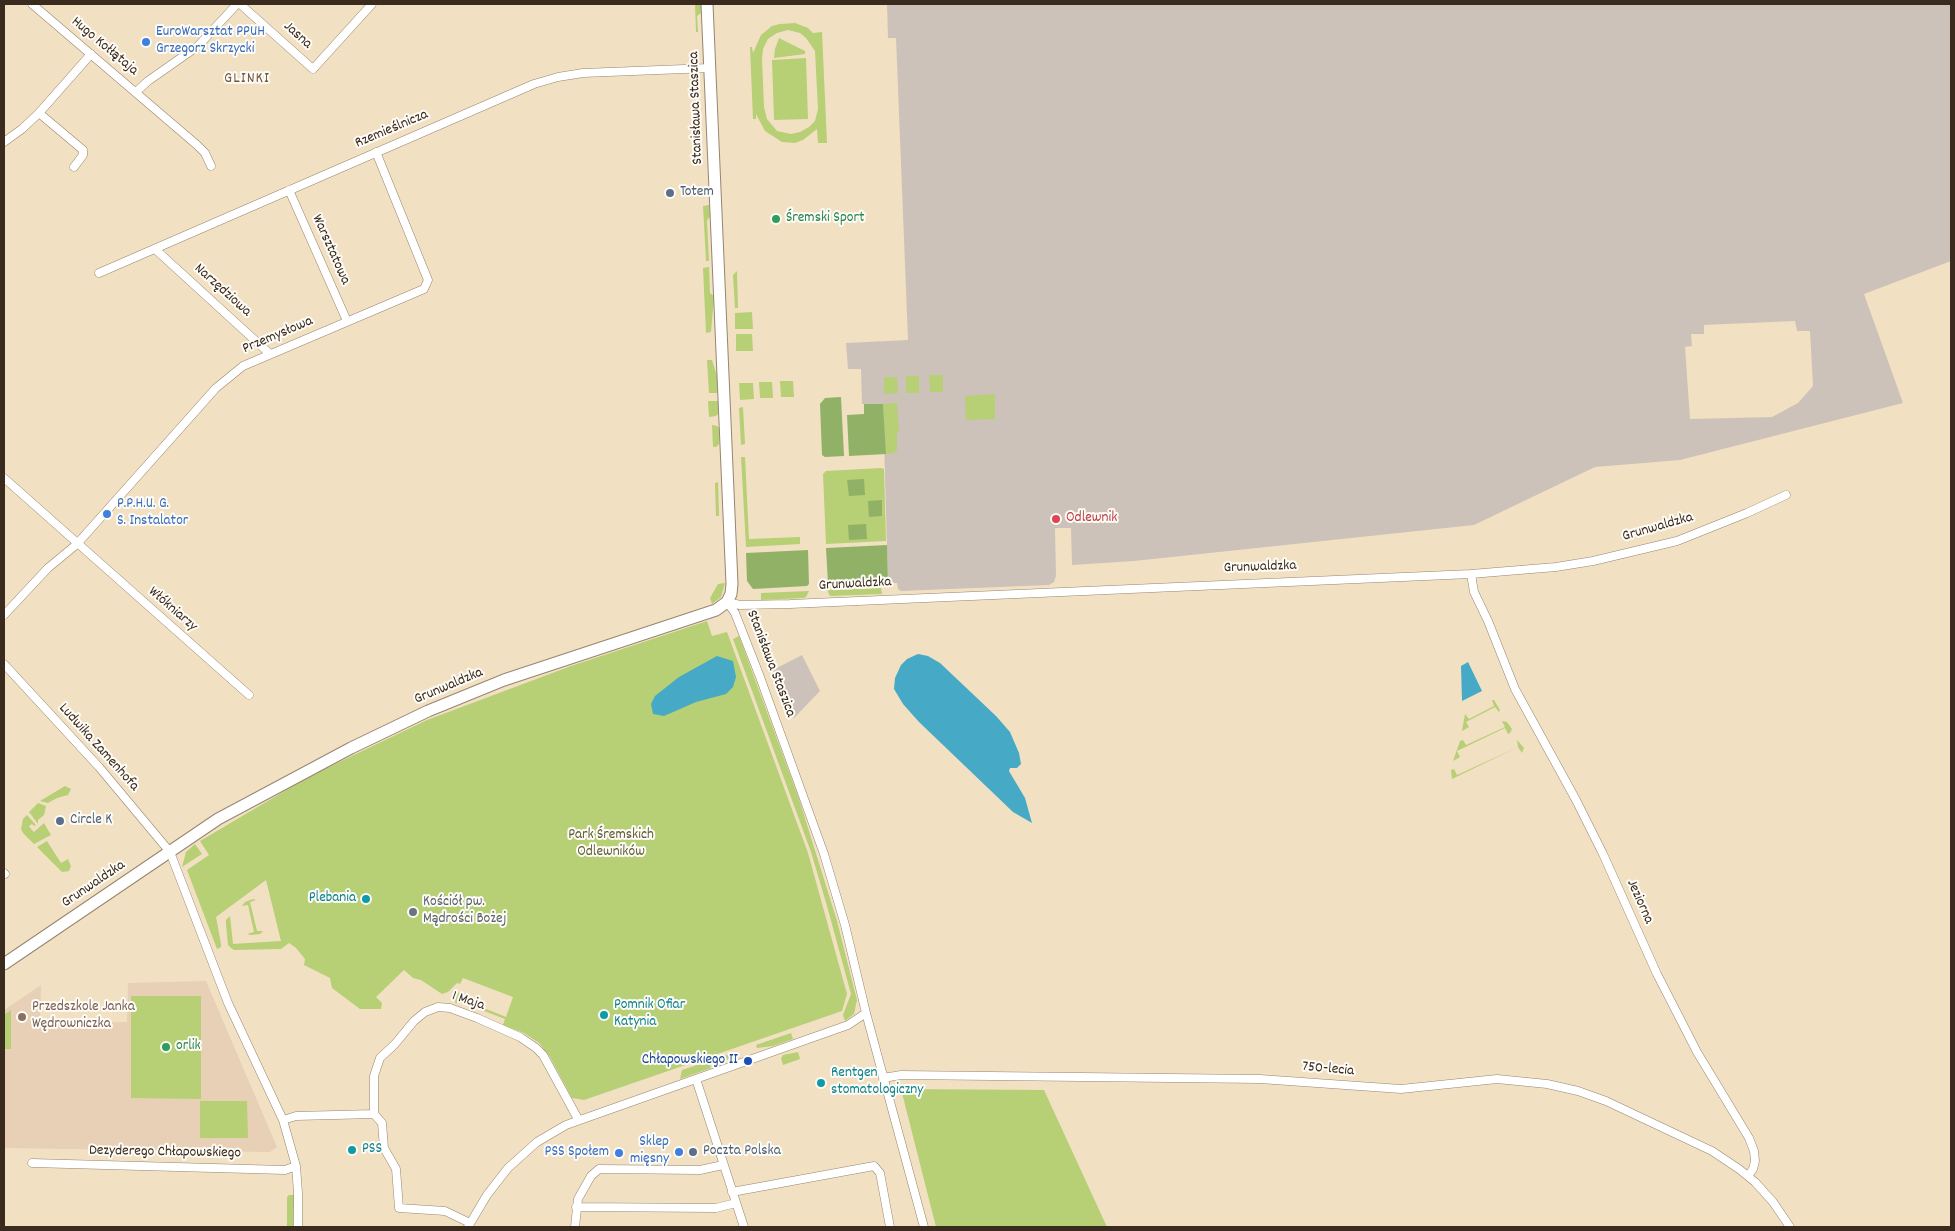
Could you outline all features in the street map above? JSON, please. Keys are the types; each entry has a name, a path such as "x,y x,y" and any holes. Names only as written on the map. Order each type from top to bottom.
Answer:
{"main road":[{"name":"Stanisława Staszica","path":"708,4 732,584 731,594 727,602"},
{"name":"Grunwaldzka","path":"4,964 236,808 351,748 428,711 518,675 716,610 727,602"}],"street":[{"name":"Hugo Kołłątaja","path":"32,4 197,145 205,154 211,166"},
{"name":"Hugo Kołłątaja","path":"136,92 148,81 198,46 239,4"},
{"name":"Jasna","path":"239,4 313,69 372,4"},
{"path":"4,142 39,113 91,54"},
{"name":"Rzemieślnicza","path":"99,273 534,84 558,77 583,73 710,68"},
{"path":"39,113 83,150 83,155 74,167"},
{"name":"Przemysłowa","path":"4,615 48,568 77,544 216,388 243,366 424,289 428,280 376,152"},
{"name":"Warsztatowa","path":"289,190 347,321"},
{"name":"Narzędziowa","path":"155,249 270,354"},
{"name":"Włókniarzy","path":"4,478 248,696"},
{"name":"Grunwaldzka","path":"727,602 740,605 782,604 1471,574 1556,567 1593,561 1657,546 1696,534 1786,495"},
{"name":"Jeziorna","path":"1471,574 1474,592 1490,626 1515,689 1574,795 1657,974 1697,1052 1749,1138 1754,1151 1755,1161 1753,1169 1748,1176"},
{"name":"Stanisława Staszica","path":"727,602 737,617 816,830 845,925 883,1078 924,1227"},
{"name":"Ludwika Zamenhofa","path":"4,664 99,767 170,852"},
{"path":"170,852 228,1003 283,1120 296,1166 298,1227"},
{"name":"1 Maja","path":"469,1225 445,1211 398,1208 396,1169 384,1148 382,1122 374,1114 374,1076 380,1058 396,1044 414,1021 426,1012 438,1007 450,1008 520,1037 543,1055 578,1119"},
{"path":"469,1225 494,1185 514,1161 549,1134 578,1119 848,1025 866,1013"},
{"name":"750-lecia","path":"883,1078 901,1075 1260,1079 1401,1089 1497,1079 1530,1081 1568,1088 1618,1106 1712,1151 1748,1176"},
{"path":"696,1079 744,1227"},
{"path":"283,1120 296,1116 374,1114"},
{"name":"Dezyderego Chłapowskiego","path":"32,1163 285,1170 296,1166"},
{"path":"575,1227 578,1199 594,1173 599,1169 700,1170 723,1165"},
{"path":"732,1192 874,1166 880,1173 890,1227"},
{"path":"1748,1176 1767,1195 1790,1227"},
{"path":"576,1206 716,1208 736,1203"}],"shaded area":[{"path":"887,4 1951,4 1951,261 1864,294 1903,403 1680,460 1595,467 1474,525 1134,561 1072,565 1071,528 1055,528 1056,576 1054,582 1049,585 901,591 898,589 897,583 888,583 883,404 862,404 861,369 848,369 846,343 908,340 896,38 888,38","holes":["1795,321 1797,331 1810,331 1813,386 1798,403 1772,417 1690,419 1685,347 1692,346 1691,334 1704,334 1704,325"]},
{"path":"802,655 820,691 794,718 773,670"},
{"path":"206,981 277,1147 270,1152 4,1148 4,1010 41,985 40,1024 127,1022 128,983"}],"green space":[{"path":"695,4 701,4 701,13 697,16 698,32 696,32"},
{"path":"795,23 808,28 813,33 822,32 827,143 818,143 817,129 803,140 795,143 782,142 765,131 756,114 756,119 753,119 750,47 752,47 753,53 761,35 772,26","holes":["788,30 800,33 815,51 818,109 815,121 809,127 791,134 777,131 767,119 764,107 762,59 763,49 768,39 777,33"]},
{"path":"779,38 805,51 805,54 774,58"},
{"path":"806,58 808,119 774,120 772,60"},
{"path":"709,205 710,217 707,220 709,261 706,261 703,206"},
{"path":"709,267 710,293 714,296 711,332 706,333 703,268"},
{"path":"737,271 738,308 735,308 733,275"},
{"path":"752,312 753,329 735,329 735,313"},
{"path":"736,334 752,334 753,351 736,351"},
{"path":"707,360 712,360 717,376 717,393 709,393"},
{"path":"929,375 943,375 943,392 930,392"},
{"path":"906,376 919,376 919,393 906,393"},
{"path":"884,377 897,377 898,393 884,394"},
{"path":"780,381 793,381 794,397 781,397"},
{"path":"759,382 772,382 773,398 760,398"},
{"path":"739,383 753,383 754,399 740,400"},
{"path":"995,394 995,419 966,420 965,396"},
{"path":"841,397 844,456 825,457 822,455 820,404 825,398"},
{"path":"708,401 718,401 718,414 716,416 709,417"},
{"path":"897,403 899,432 897,432 897,450 894,453 886,454 883,404"},
{"path":"864,404 883,404 886,454 849,456 847,415 864,414"},
{"path":"743,407 745,444 741,445 739,408"},
{"path":"712,425 719,428 719,444 716,447 713,447"},
{"path":"741,457 745,457 749,539 800,537 800,544 746,547"},
{"path":"884,469 886,541 826,544 823,474 826,471"},
{"path":"864,479 865,495 849,496 847,480"},
{"path":"718,482 719,516 716,516 715,483"},
{"path":"882,500 882,516 869,517 868,501"},
{"path":"866,524 867,539 849,540 848,525"},
{"path":"887,545 888,583 830,585 828,583 826,548"},
{"path":"808,550 809,584 807,586 753,589 747,581 746,553"},
{"path":"725,583 721,597 712,604 710,598 718,584"},
{"path":"881,588 882,594 830,596 827,590"},
{"path":"809,591 804,598 761,600 761,593"},
{"name":"Park Śremskich Odlewników","path":"707,621 712,636 727,632 808,853 847,994 842,1011 584,1100 572,1098 550,1057 539,1043 524,1033 503,1025 505,1019 458,1001 456,1004 454,998 457,993 461,992 459,998 506,1017 513,997 463,978 460,984 457,983 448,992 442,994 421,980 413,978 404,970 376,997 382,1003 381,1009 360,1009 332,988 330,978 304,965 305,959 289,943 281,949 234,950 231,948 228,945 226,924 226,920 230,916 233,944 281,941 266,880 216,917 221,944 221,947 217,949 187,870 209,855 200,841 310,776 427,720 571,666"},
{"path":"739,636 799,799 837,921 857,1000 854,1014 845,1021 843,1015 851,994 827,906 811,852 733,639"},
{"path":"1492,700 1494,700 1500,710 1499,712 1495,707 1466,722 1469,727 1462,731 1465,714 1469,719 1494,706"},
{"path":"1502,721 1507,722 1512,729 1510,733 1508,734 1505,728 1457,751 1460,757 1453,761 1460,741 1463,740 1466,745 1505,727"},
{"path":"1517,740 1524,748 1522,753 1518,747"},
{"path":"1518,747 1452,779 1451,770 1454,769 1457,775"},
{"path":"65,786 71,789 68,795 48,803 40,801"},
{"path":"38,803 46,806 44,815 38,820 38,824 29,812"},
{"path":"27,815 36,825 32,824 29,826 34,832 44,823 51,835 34,844 21,829 23,819"},
{"path":"47,841 61,863 68,859 71,866 69,871 62,872 37,847"},
{"path":"195,844 202,854 182,867 186,852"},
{"path":"253,899 256,900 250,902 257,931 263,931 260,934 251,935 247,934 254,932 248,905 242,906 245,902"},
{"name":"orlik","path":"131,996 201,996 201,1099 131,1098"},
{"path":"11,1010 11,1049 4,1049 4,1015"},
{"path":"791,1033 793,1039 773,1046 757,1048 756,1045"},
{"path":"735,1052 736,1054 717,1066 715,1059"},
{"path":"798,1052 800,1059 783,1065 781,1058 783,1055"},
{"path":"709,1061 711,1068 680,1079 682,1070"},
{"path":"901,1089 1044,1090 1107,1227 936,1227"},
{"path":"200,1101 247,1101 248,1138 200,1138"},
{"path":"294,1195 293,1227 287,1227 287,1197"}],"water":[{"path":"918,654 928,656 940,663 996,716 1010,732 1019,753 1021,764 1017,768 1010,768 1009,771 1025,798 1032,823 1013,812 919,722 903,704 894,689 895,678 901,665 907,659"},
{"path":"717,656 733,661 736,677 733,687 726,694 696,702 664,716 653,714 651,704 655,696 679,677"},
{"path":"1468,662 1482,691 1462,701 1461,666"}],"place":[{"name":"EuroWarsztat PPUH Grzegorz Skrzycki","path":"146,42"},
{"name":"Totem","path":"670,193"},
{"name":"Śremski Sport","path":"776,219"},
{"name":"P.P.H.U. G. S. Instalator","path":"107,514"},
{"name":"Odlewnik","path":"1056,519"},
{"name":"Circle K","path":"60,821"},
{"name":"Plebania","path":"366,899"},
{"name":"Kościół pw. Mądrości Bożej","path":"413,912"},
{"name":"Pomnik Ofiar Katynia","path":"604,1015"},
{"name":"Przedszkole Janka Wędrowniczka","path":"22,1017"},
{"name":"orlik","path":"166,1047"},
{"name":"Chłapowskiego II","path":"748,1061"},
{"name":"Rentgen stomatologiczny","path":"821,1083"},
{"name":"PSS","path":"352,1150"},
{"name":"Sklep mięsny","path":"679,1152"},
{"name":"Poczta Polska","path":"693,1152"},
{"name":"PSS Społem","path":"619,1153"}],"district":[{"name":"GLINKI","path":"247,80"}]}
